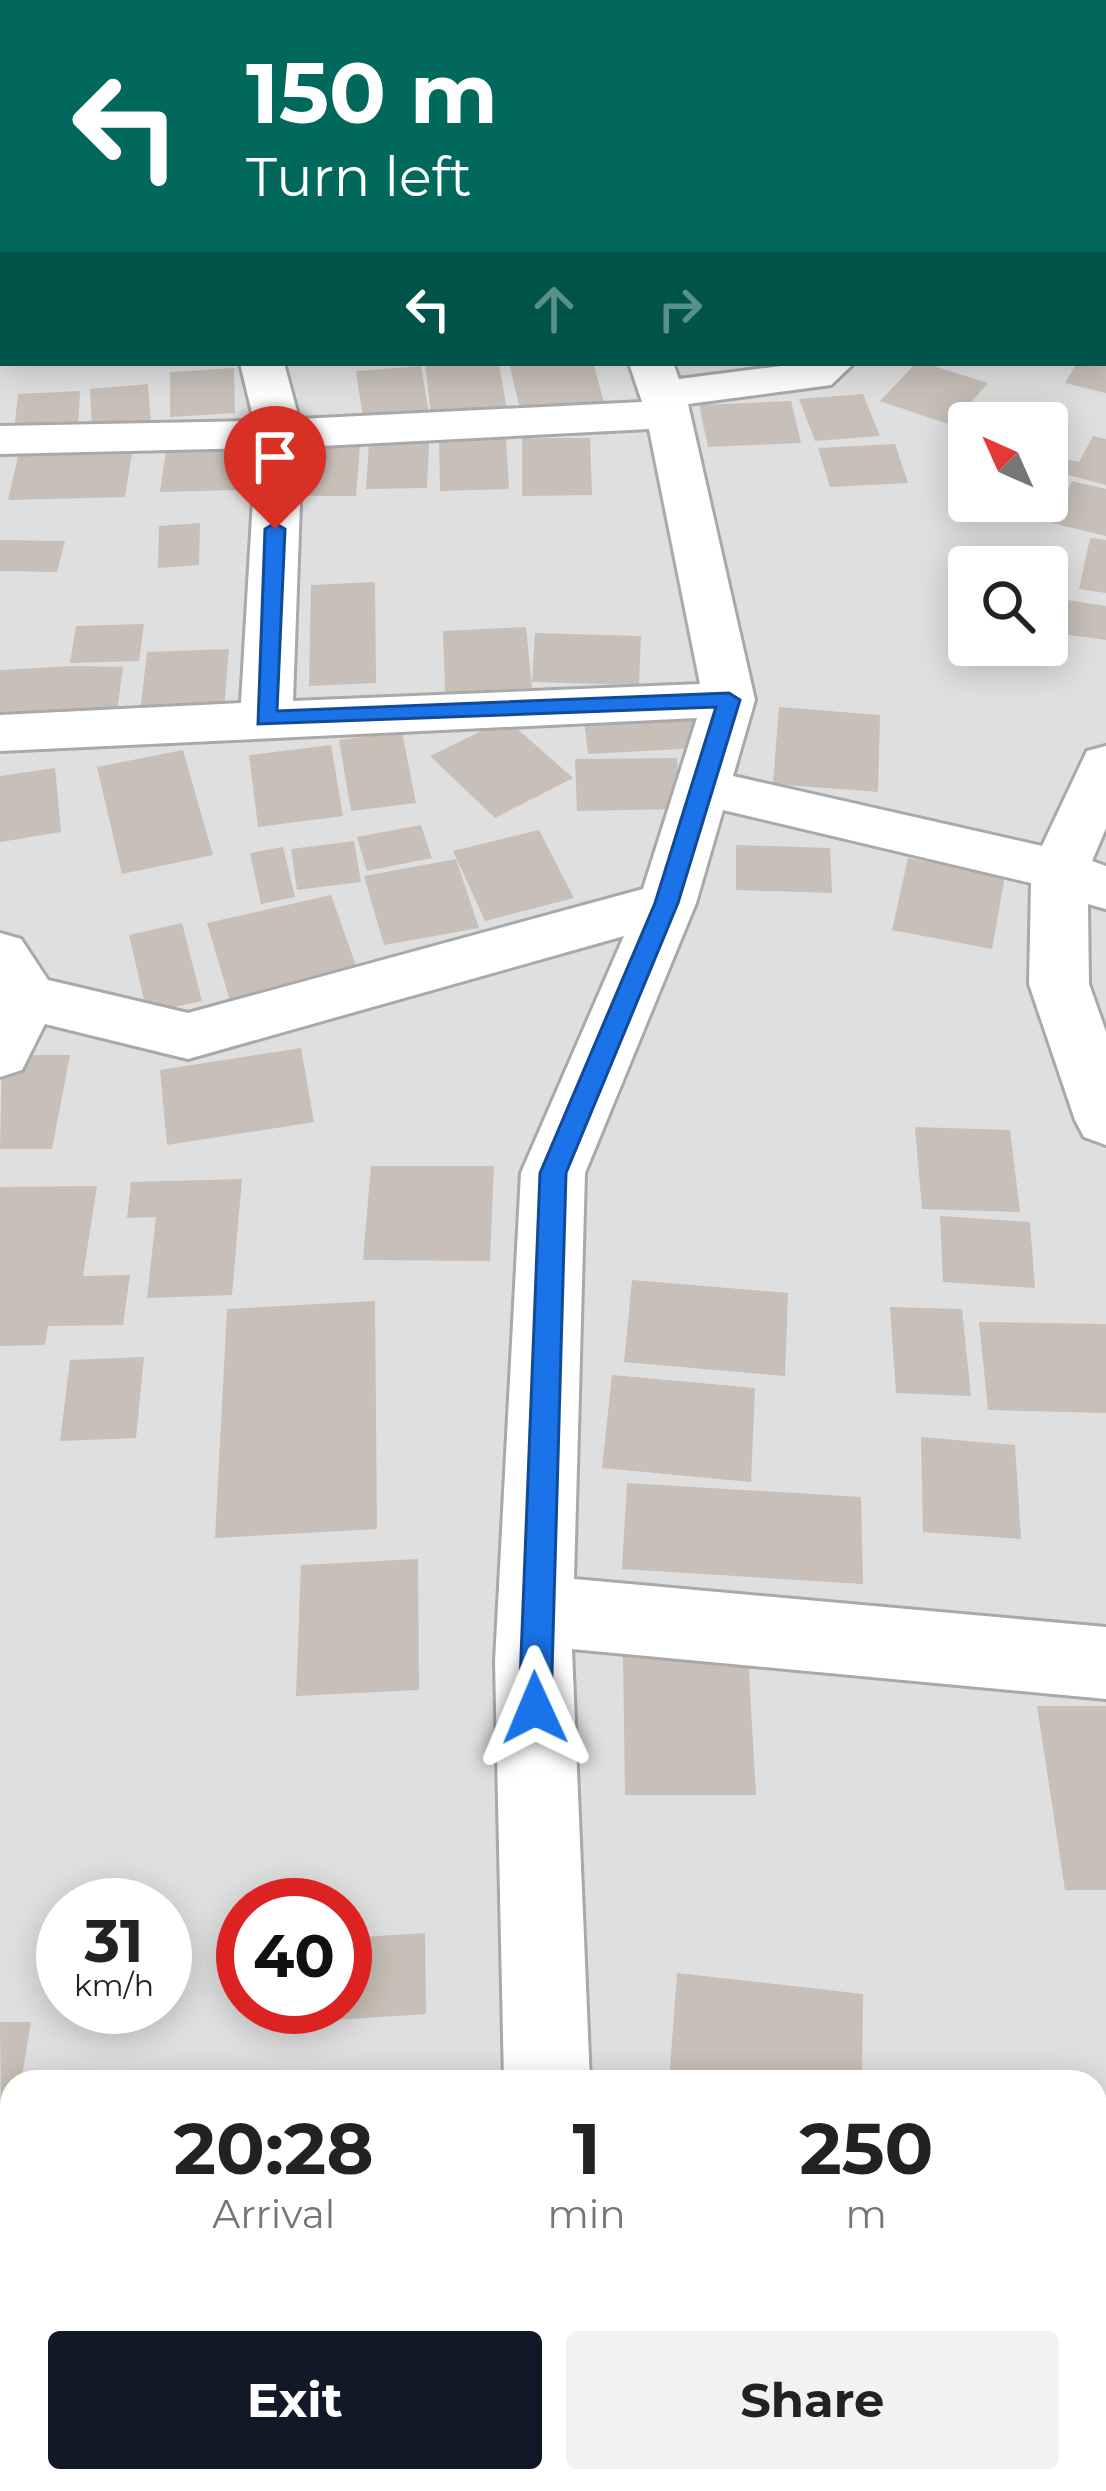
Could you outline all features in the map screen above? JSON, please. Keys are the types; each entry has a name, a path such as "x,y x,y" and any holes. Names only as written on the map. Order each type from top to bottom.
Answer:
{"street":[{"path":"263,366 280,434 266,718"},
{"path":"0,440 280,434 814,376 828,366"},
{"path":"547,2070 535,1611 553,1173 667,903 729,700 661,390"},
{"path":"0,733 729,700"},
{"path":"1106,764 1059,984 1106,1120"},
{"path":"702,787 1083,880"},
{"path":"0,1054 14,976 188,1036 667,903"},
{"path":"535,1611 1106,1663"}],"shaded area":[{"path":"0,366 1106,366 1106,2070 0,2070"}],"building":[{"path":"421,366 429,414 363,419 356,371"},
{"path":"425,366 500,366 507,411 431,416"},
{"path":"510,366 594,366 604,402 520,409"},
{"path":"913,366 934,366 988,383 971,402 948,402 948,424 880,401"},
{"path":"1075,366 1106,366 1106,393 1065,383"},
{"path":"234,368 235,413 170,417 170,372"},
{"path":"148,384 151,424 92,429 90,389"},
{"path":"80,391 78,427 14,431 18,394"},
{"path":"863,394 880,436 815,441 799,399"},
{"path":"791,401 801,443 708,447 699,405"},
{"path":"1093,436 1106,439 1106,485 1068,475 1069,460 1079,462"},
{"path":"506,438 509,489 440,491 439,440"},
{"path":"522,438 590,438 592,495 522,496"},
{"path":"369,443 429,443 427,488 366,489"},
{"path":"895,444 908,483 830,487 818,448"},
{"path":"292,446 360,446 356,496 286,496"},
{"path":"241,449 236,490 160,492 166,450"},
{"path":"132,453 125,497 8,500 18,456"},
{"path":"1072,481 1106,489 1106,536 1052,523 1068,522"},
{"path":"200,523 199,565 158,568 159,526"},
{"path":"1090,538 1106,540 1106,593 1079,589"},
{"path":"0,540 65,541 57,572 0,571"},
{"path":"375,582 376,683 309,686 311,585"},
{"path":"1068,600 1106,606 1106,640 1068,635"},
{"path":"144,624 139,661 70,663 76,626"},
{"path":"526,627 532,688 445,692 443,631"},
{"path":"535,633 641,636 639,685 532,682"},
{"path":"229,649 224,710 140,713 147,652"},
{"path":"123,667 116,720 0,725 0,670"},
{"path":"779,707 880,715 878,792 773,784"},
{"path":"691,713 698,748 588,754 584,719"},
{"path":"506,719 573,778 495,818 430,756"},
{"path":"402,732 416,803 351,811 339,740"},
{"path":"331,745 343,816 258,827 249,755"},
{"path":"183,750 213,855 122,874 97,767"},
{"path":"677,758 681,809 577,811 575,759"},
{"path":"55,768 61,832 0,842 0,776"},
{"path":"421,825 432,858 367,871 357,837"},
{"path":"539,830 574,898 485,921 453,851"},
{"path":"354,841 361,882 297,890 291,849"},
{"path":"736,845 830,848 832,893 736,890"},
{"path":"283,847 295,897 261,904 250,853"},
{"path":"908,858 1005,876 992,949 892,930"},
{"path":"456,859 479,928 384,945 364,876"},
{"path":"331,895 359,974 231,1004 207,923"},
{"path":"182,923 202,1001 147,1013 129,935"},
{"path":"301,1048 314,1122 167,1145 160,1070"},
{"path":"2,1055 70,1055 52,1149 0,1149"},
{"path":"915,1127 1010,1130 1020,1212 922,1209"},
{"path":"371,1166 494,1166 490,1261 363,1260"},
{"path":"242,1179 232,1295 147,1298 156,1217 127,1218 131,1182"},
{"path":"97,1186 83,1276 130,1275 123,1325 48,1326 45,1345 0,1346 0,1187"},
{"path":"940,1216 1030,1222 1035,1288 943,1282"},
{"path":"632,1280 788,1293 785,1376 624,1362"},
{"path":"375,1301 377,1529 215,1538 227,1309"},
{"path":"890,1307 962,1309 971,1396 896,1393"},
{"path":"979,1322 1106,1324 1106,1413 988,1410"},
{"path":"144,1357 136,1438 60,1441 70,1360"},
{"path":"612,1375 755,1388 751,1482 602,1468"},
{"path":"921,1437 1015,1445 1021,1539 923,1532"},
{"path":"627,1483 861,1497 863,1584 622,1569"},
{"path":"418,1559 419,1690 296,1696 301,1565"},
{"path":"623,1654 748,1654 756,1795 625,1795"},
{"path":"1037,1706 1106,1706 1106,1890 1065,1890"},
{"path":"425,1933 426,2014 372,2018 372,1936"},
{"path":"677,1973 863,1994 862,2070 670,2070"},
{"path":"0,2022 31,2022 23,2070 1,2070"}],"route":[{"path":"275,529 266,718 729,700 667,903 553,1173 535,1708"}]}
